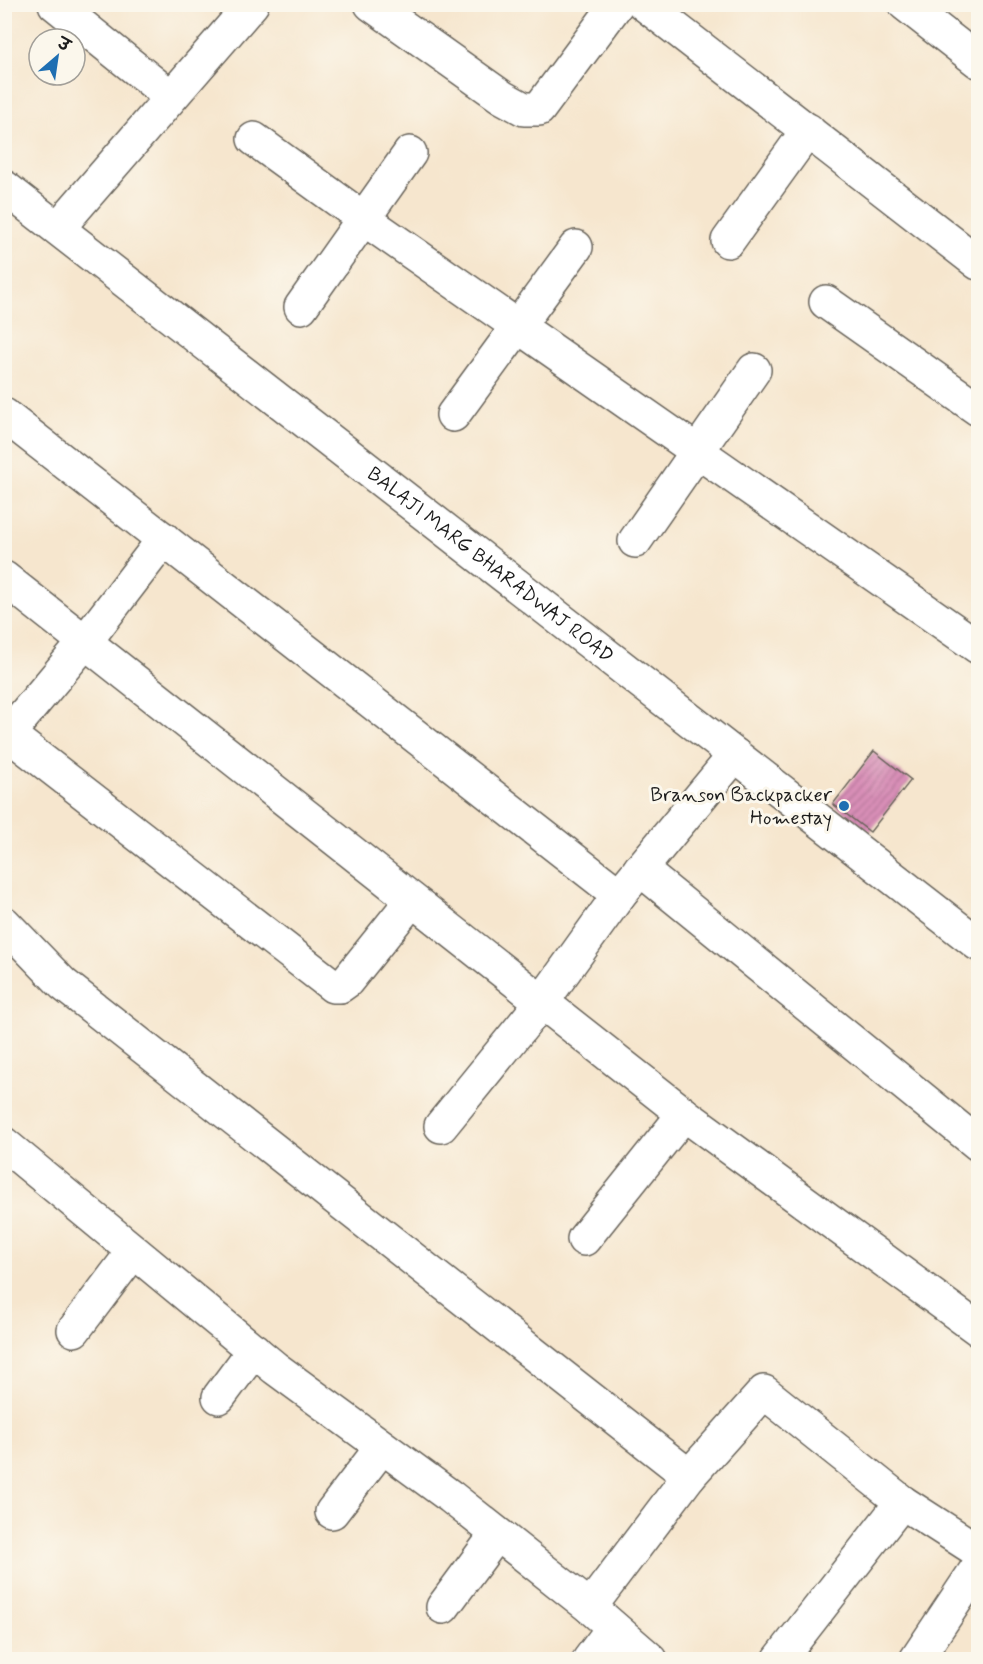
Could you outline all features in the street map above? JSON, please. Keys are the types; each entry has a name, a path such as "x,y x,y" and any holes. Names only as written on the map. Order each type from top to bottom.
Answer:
{"street":[{"path":"55,4 171,97"},
{"path":"58,228 252,4"},
{"path":"371,4 502,97 524,109 539,109 640,5 808,130 978,263"},
{"path":"905,4 978,61"},
{"path":"728,241 808,130"},
{"path":"254,139 364,219 978,647"},
{"path":"301,307 410,153"},
{"name":"BALAJI MARG BHARADWAJ ROAD","path":"4,187 978,944"},
{"path":"453,415 576,247"},
{"path":"826,302 978,409"},
{"path":"635,541 754,370"},
{"path":"4,415 619,895"},
{"path":"164,539 85,642 6,737 333,986 340,986 347,981 412,900"},
{"path":"4,578 684,1114 978,1329"},
{"path":"441,1126 542,1002 619,895 735,755"},
{"path":"640,869 978,1144"},
{"path":"4,922 63,984 689,1476"},
{"path":"584,1239 684,1114"},
{"path":"8,1154 275,1368 451,1497 651,1659"},
{"path":"74,1330 133,1252"},
{"path":"219,1397 254,1350"},
{"path":"589,1659 601,1618 689,1476 765,1392 902,1502 978,1551"},
{"path":"332,1512 382,1447"},
{"path":"779,1659 902,1502"},
{"path":"443,1607 497,1534"},
{"path":"916,1659 978,1567"}],"building":[{"path":"874,751 911,780 870,832 833,804"}],"place":[{"name":"Branson Backpacker Homestay","path":"844,806"}]}
